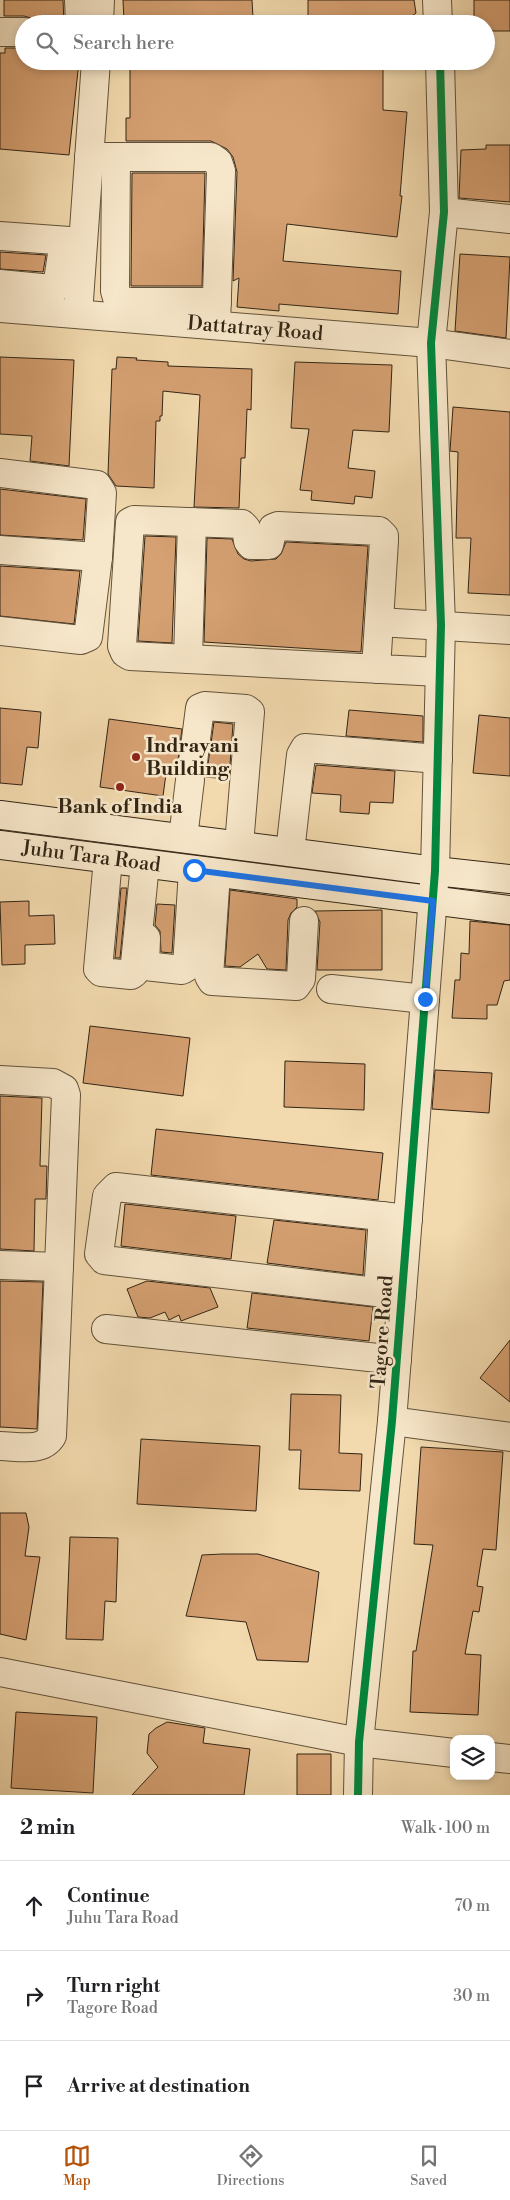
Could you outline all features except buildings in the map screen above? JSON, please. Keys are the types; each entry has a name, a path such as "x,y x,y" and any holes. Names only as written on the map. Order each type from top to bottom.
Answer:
{"street":[{"path":"79,0 80,15"},
{"path":"99,15 100,0"},
{"path":"438,0 438,15"},
{"path":"0,32 15,32"},
{"path":"97,70 103,156 115,291 117,298 122,302 216,314 221,171 218,162 210,157 103,156"},
{"name":"Tagore Road","path":"358,1795 359,1742 397,1360 390,1293 395,1217 425,999 435,871 441,625 431,343 444,212 440,70"},
{"path":"0,284 52,289 57,287 103,156"},
{"path":"444,212 510,219"},
{"path":"0,236 74,242"},
{"path":"74,242 78,314"},
{"name":"Dattatray Road","path":"0,308 78,314 216,314 510,354"},
{"path":"0,473 97,485 102,493 98,558 89,631 85,639 0,631"},
{"path":"376,668 384,541 384,536 379,531 278,526 273,528 269,545 265,546 251,545 248,541 246,528 242,524 134,520 130,522 122,646 125,653 130,656 439,672"},
{"path":"188,659 192,522"},
{"path":"0,550 98,558"},
{"path":"379,622 510,630"},
{"path":"182,838 200,708 205,706 246,709 250,712 238,845"},
{"path":"290,852 301,754 305,748 438,759"},
{"name":"Juhu Tara Road","path":"0,815 435,871 510,878"},
{"name":"Juhu Tara Road","path":"0,845 205,871 304,904 433,901 510,910"},
{"path":"108,859 98,969 101,972 131,975 134,973 148,864"},
{"path":"148,864 144,962 148,968 182,970 187,967 205,871"},
{"path":"205,871 209,976 212,981 296,986 301,979 304,904"},
{"path":"330,989 425,999"},
{"path":"0,1080 53,1083 64,1089 66,1095 52,1436 44,1445 0,1446"},
{"path":"390,1293 104,1260 99,1254 107,1196 116,1187 395,1217"},
{"path":"0,1265 59,1267"},
{"path":"106,1330 397,1360"},
{"path":"392,1421 510,1437"},
{"path":"0,1672 359,1742 450,1753"},
{"path":"495,1757 510,1759"}],"cycle path":[{"path":"358,1795 359,1742 392,1421 435,871 441,625 431,343 444,212 440,70"}],"place":[{"name":"Indrayani Building","path":"136,757"},
{"name":"Bank of India","path":"120,787"}],"route":[{"path":"194,870 433,901 425,999"}]}
